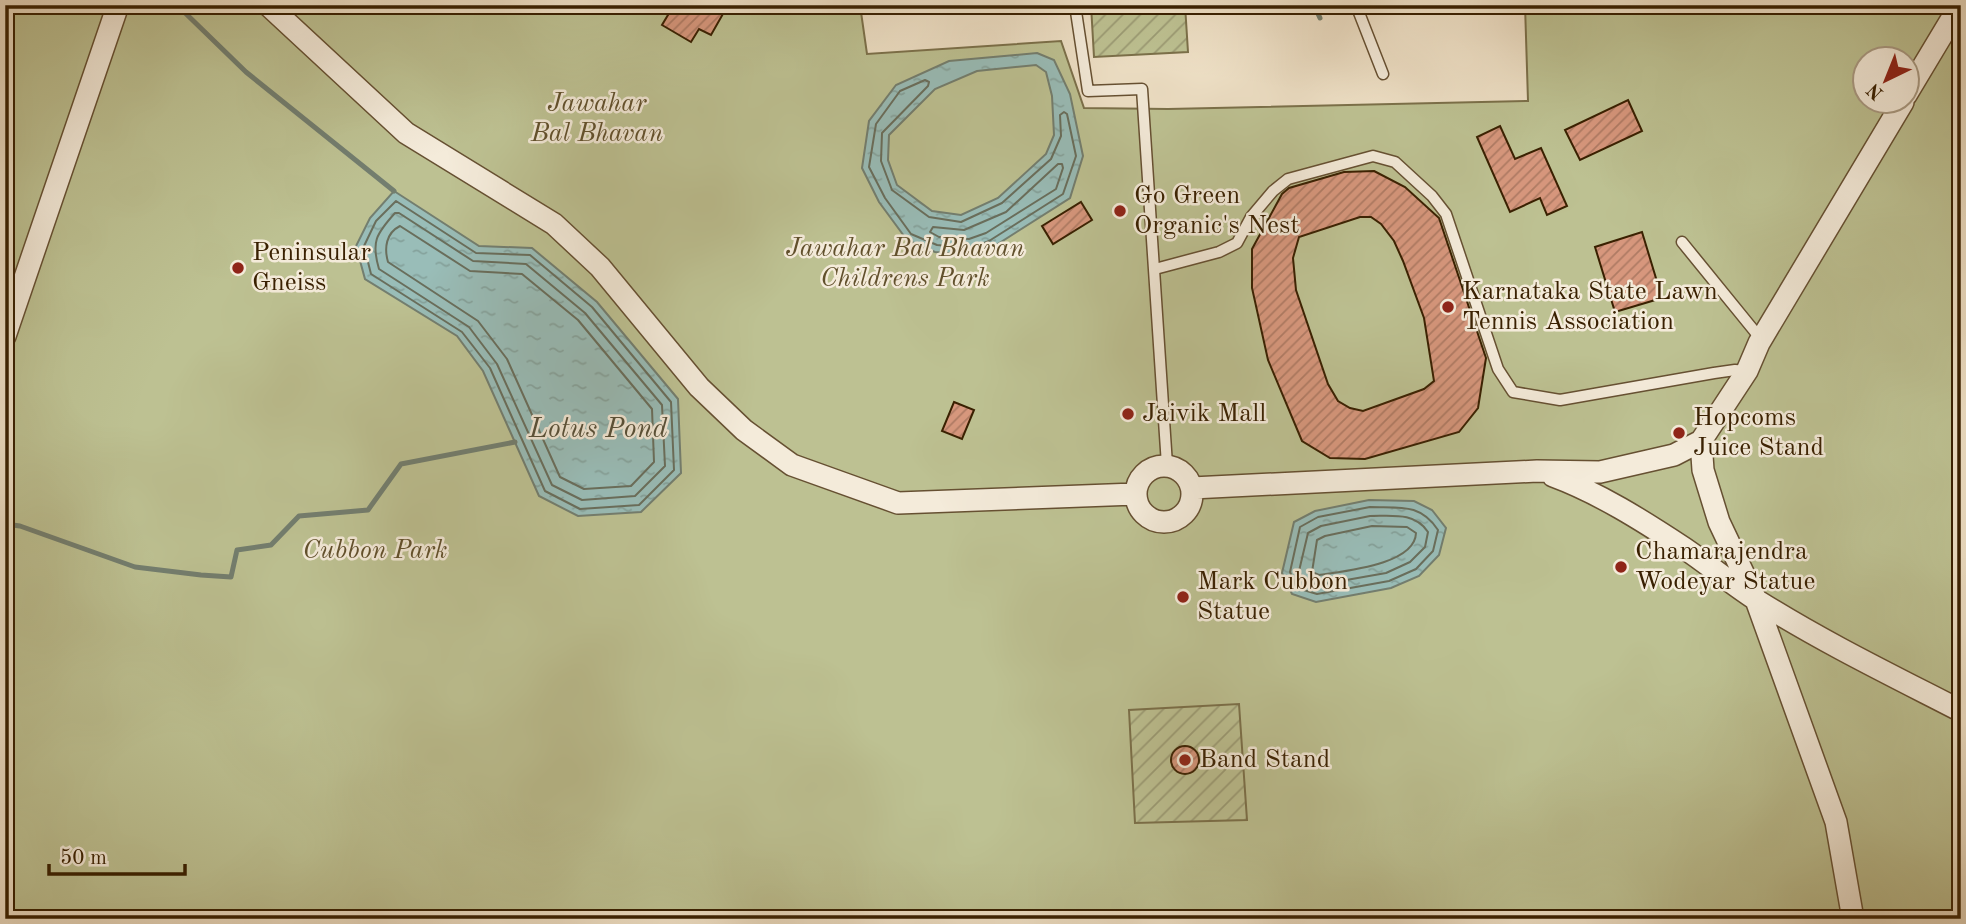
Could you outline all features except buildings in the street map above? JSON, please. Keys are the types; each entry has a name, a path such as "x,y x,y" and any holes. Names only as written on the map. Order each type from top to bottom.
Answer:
{"street":[{"path":"5,336 118,5"},
{"path":"268,5 406,133 554,224 600,267 699,387 744,430 792,465 898,503 1135,494"},
{"path":"1920,72 1960,5"},
{"path":"1192,488 1537,471 1600,472 1674,455 1701,441 1747,371 1759,343 1895,116"},
{"path":"1701,441 1703,470 1719,522 1756,600 1836,822 1853,919"},
{"path":"1167,465 1184,473 1192,488 1191,505 1184,514 1175,520 1164,522 1153,520 1144,514 1137,505 1135,494 1143,473 1152,467 1167,465"},
{"path":"1537,471 1570,482 1627,512 1684,548 1756,600 1808,631 1961,711"}],"lane":[{"path":"1075,5 1087,91 1142,89 1167,465"},
{"path":"1356,5 1383,74"},
{"path":"1155,269 1219,252 1237,243 1251,217 1288,178 1373,156 1396,163 1433,196 1446,214 1498,369 1513,392 1560,400 1714,373 1747,371"},
{"path":"1682,242 1756,333 1759,343"}],"green space":[{"name":"Cubbon Park","path":"5,5 860,5 867,54 1061,41 1084,108 1168,109 1528,101 1525,5 1961,5 1961,919 5,919"},
{"path":"1091,5 1185,5 1188,52 1094,57"},
{"path":"1239,704 1247,820 1135,823 1129,710"}],"water":[{"path":"1037,53 1054,60 1070,94 1083,156 1070,198 993,247 972,255 935,252 907,240 879,202 862,168 869,121 896,85 949,61","holes":["1036,65 1046,72 1052,96 1054,135 1046,154 998,198 961,215 932,211 897,185 888,160 889,135 935,89 977,71"]},
{"name":"Lotus Pond","path":"394,191 479,246 532,248 597,302 678,399 681,473 641,512 578,516 539,496 483,371 457,336 365,279 356,246 370,218"},
{"path":"1369,500 1414,501 1432,510 1446,528 1439,555 1419,576 1391,588 1316,602 1292,594 1282,573 1294,522 1315,511"}],"waterway":[{"path":"177,5 246,72 394,191"},
{"path":"1314,5 1320,18"},
{"path":"5,524 20,526 135,567 231,577 237,550 271,545 299,516 368,510 401,464 515,442"}],"place":[{"name":"Go Green Organic's Nest","path":"1120,211"},
{"name":"Peninsular Gneiss","path":"238,268"},
{"name":"Karnataka State Lawn Tennis Association","path":"1448,307"},
{"name":"Jaivik Mall","path":"1128,414"},
{"name":"Hopcoms Juice Stand","path":"1679,433"},
{"name":"Chamarajendra Wodeyar Statue","path":"1621,567"},
{"name":"Mark Cubbon Statue","path":"1183,597"},
{"name":"Band Stand","path":"1185,760"}],"park label":[{"name":"Jawahar Bal Bhavan","path":"597,119"},
{"name":"Jawahar Bal Bhavan Childrens Park","path":"905,264"}]}
